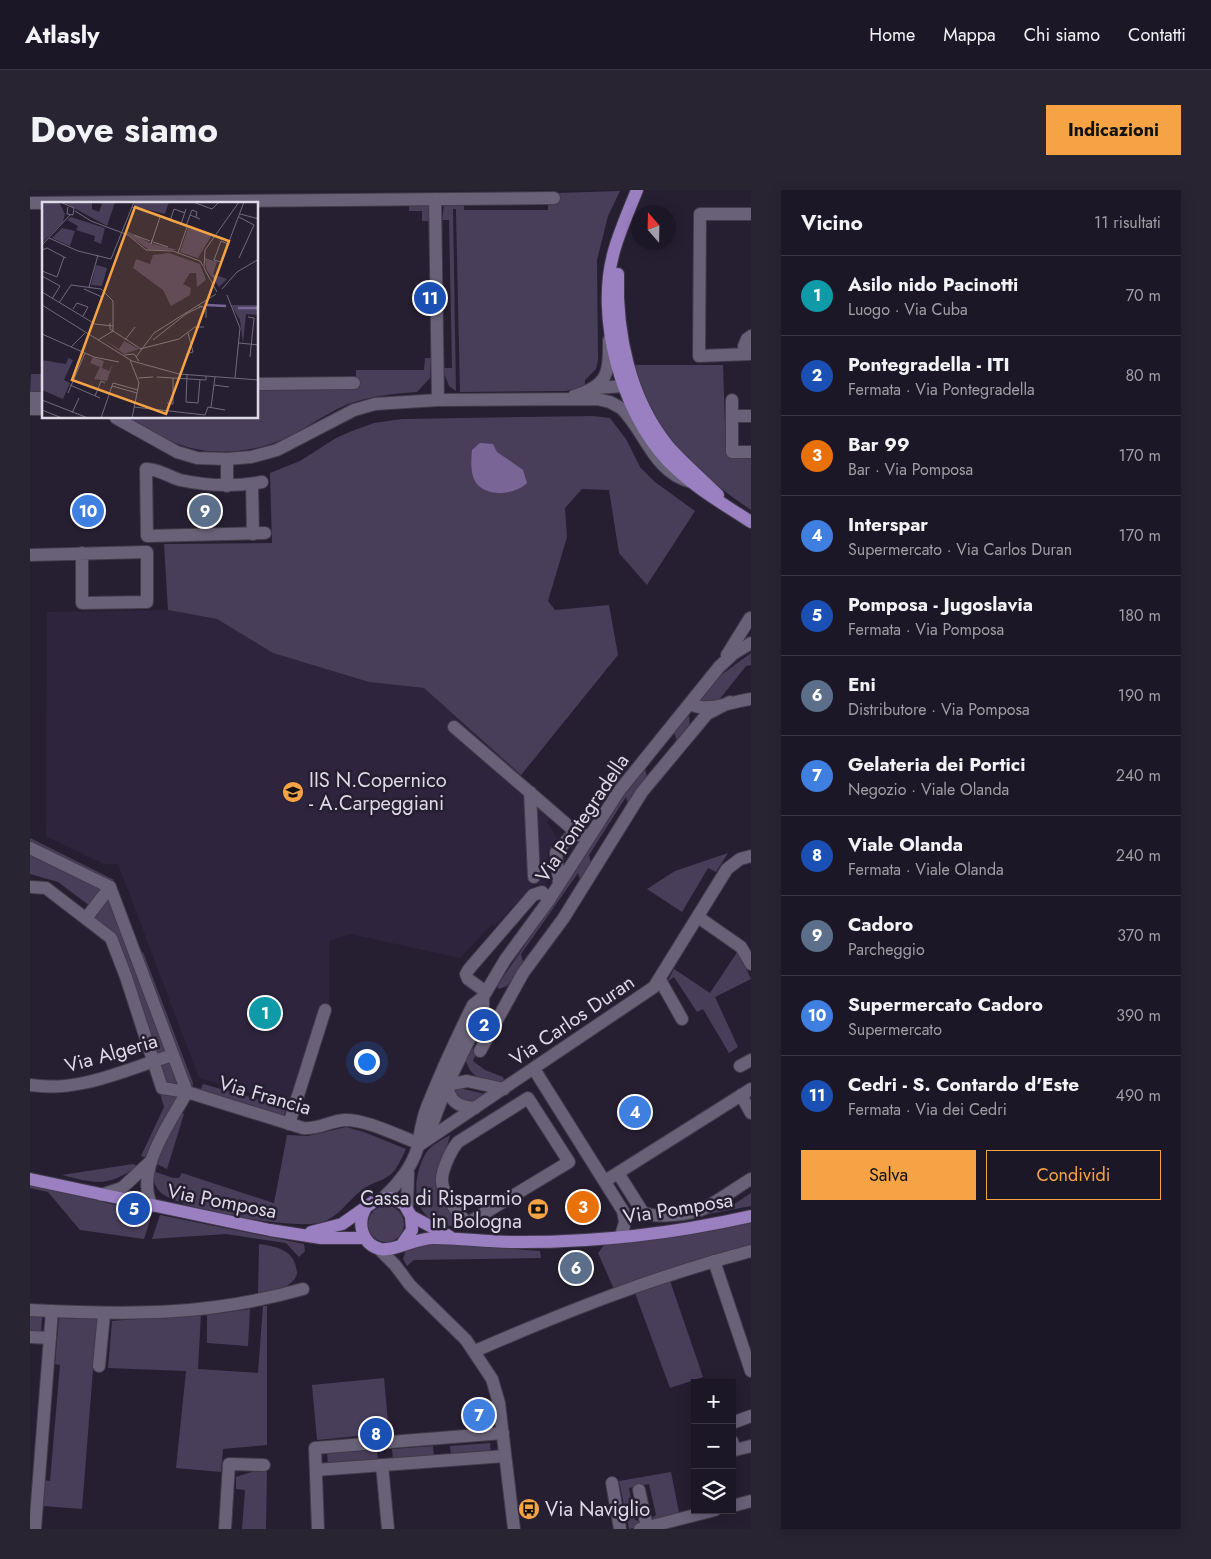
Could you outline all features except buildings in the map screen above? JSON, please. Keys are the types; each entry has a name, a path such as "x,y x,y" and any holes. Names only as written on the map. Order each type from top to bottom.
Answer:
{"main road":[{"path":"637,190 614,250 611,266 608,311 615,354 629,384 652,424 669,447 732,509"},
{"path":"626,218 618,271 618,304 629,384 637,416 652,441 669,462 690,482 751,522"},
{"name":"Via Pomposa","path":"30,1179 152,1206 290,1233 321,1238 365,1238"},
{"name":"Via Pomposa","path":"290,1233 316,1232 330,1228 349,1220 372,1202 383,1198 396,1199 409,1212 436,1231 461,1240"},
{"path":"365,1209 360,1224 365,1238 378,1248"},
{"path":"402,1244 412,1230 409,1212"},
{"name":"Via Pomposa","path":"378,1248 391,1249 402,1244 434,1238 544,1242 621,1236 685,1228 751,1216"}],"street":[{"path":"43,202 118,196 223,202 250,195 554,198"},
{"path":"429,196 438,400"},
{"path":"750,354 699,356 700,214 751,214"},
{"path":"592,389 603,380 608,371 608,311"},
{"path":"750,354 744,345 746,339 751,336"},
{"path":"259,384 354,383"},
{"path":"557,399 575,396 592,389 629,384"},
{"path":"605,400 615,396 629,384"},
{"path":"118,419 177,452 197,458 227,459 251,457 277,450 364,407 398,401 605,400 626,412 650,449 671,474 690,482"},
{"path":"732,400 732,452 751,452"},
{"path":"732,416 751,416"},
{"path":"227,459 227,486"},
{"path":"146,469 189,482 227,486 257,483 259,534 147,536 146,469"},
{"path":"30,554 147,552 147,602 82,602 82,554"},
{"name":"Via Pontegradella","path":"383,1198 398,1184 408,1169 418,1143 420,1126 442,1083 473,1005 487,991 521,938 549,900 619,791 719,667 751,618"},
{"name":"Via Pontegradella","path":"719,667 733,654 751,643"},
{"path":"690,704 699,707 751,698"},
{"path":"480,1051 523,972 563,919 642,792 710,711 730,702"},
{"path":"690,704 694,717 693,730"},
{"path":"454,726 578,834"},
{"path":"530,792 534,877"},
{"path":"559,884 556,852 564,842 578,834 592,834"},
{"path":"30,848 110,886 187,1092 151,1161 146,1190 152,1206"},
{"name":"Via Carlos Duran","path":"418,1143 475,1108 638,999 660,980 727,869 733,863 751,856"},
{"path":"30,886 46,888 92,921 111,938 126,977 153,1061"},
{"path":"92,921 110,886"},
{"path":"509,999 487,991 468,979 466,974 533,895 542,892 549,900"},
{"path":"698,918 741,947 751,964"},
{"path":"508,926 521,938"},
{"name":"Via Carlos Duran","path":"660,980 682,1019"},
{"path":"130,989 146,984"},
{"name":"Via Pontegradella","path":"442,1083 460,1058 483,1011 487,991"},
{"path":"289,1124 325,1010"},
{"name":"Via Algeria","path":"30,1085 59,1087 79,1085 173,1055"},
{"path":"460,1058 472,1083"},
{"name":"Via Francia","path":"153,1061 162,1088 187,1092 311,1129 341,1120 354,1121 418,1143"},
{"path":"534,1069 616,1198 625,1218 621,1236"},
{"name":"Via Carlos Duran","path":"442,1083 460,1081 504,1089"},
{"path":"442,1083 450,1098 458,1106 475,1108"},
{"path":"605,1181 746,1092 751,1112"},
{"path":"528,1098 548,1130 569,1162 470,1223 465,1221 442,1184 443,1175 455,1145 528,1098"},
{"path":"548,1130 566,1119"},
{"path":"101,1195 122,1188 151,1161"},
{"name":"Via Pontegradella","path":"408,1169 409,1212"},
{"path":"618,1173 645,1215 654,1217 701,1210 751,1179"},
{"path":"616,1198 629,1190"},
{"path":"401,1273 402,1244"},
{"path":"378,1248 410,1286 449,1322 475,1351 495,1387 503,1433 514,1529"},
{"path":"475,1351 599,1298 714,1260 751,1251"},
{"path":"714,1260 751,1371"},
{"path":"30,1310 104,1314 156,1314 255,1302 303,1289"},
{"path":"35,1529 52,1311"},
{"path":"99,1366 104,1314"},
{"path":"30,1337 50,1338"},
{"path":"736,1422 751,1416"},
{"path":"318,1529 315,1448 503,1433"},
{"path":"443,1438 446,1460"},
{"path":"385,1442 384,1465 388,1529"},
{"path":"736,1450 751,1446"},
{"path":"316,1470 505,1456"},
{"path":"225,1529 229,1464 264,1465"},
{"path":"612,1483 620,1529"},
{"path":"639,1490 643,1528 700,1514"},
{"path":"736,1505 751,1501"}],"shaded area":[{"path":"620,191 608,216 597,260 598,360 596,369 585,380 585,386 566,391 460,392 456,209 453,209 456,391 449,386 442,368 452,368 449,220 442,220 444,205 464,202 464,210 548,210 548,202 558,202 558,193"},
{"path":"409,203 429,205 430,221 422,221 422,211 409,211"},
{"path":"425,358 431,358 430,378 417,392 381,396 354,402 333,411 282,440 253,449 223,452 193,448 165,439 129,419 259,419 259,387 356,386 356,370 424,370"},
{"path":"632,365 723,365 726,456 751,456 751,510 707,477 669,439 649,408"},
{"path":"31,374 42,374 42,396 30,395"},
{"path":"593,416 610,418 626,439 640,467 655,482 695,511 647,585 619,553 609,490 582,489 565,508 567,537 548,601 555,610 609,605 618,655 521,775 424,688 369,682 273,653 217,619 168,610 164,544 272,543 270,473 300,461 336,438 374,423 402,419"},
{"path":"480,443 493,444 497,452 523,470 527,483 516,490 502,493 488,491 477,484 473,476 471,459 472,450"},
{"name":"IIS N.Copernico - A.Carpeggiani","path":"168,610 217,619 274,653 369,682 424,688 558,809 547,822 558,839 548,851 550,879 545,884 534,884 495,926 492,924 460,958 350,934 329,941 329,1017 299,1107 199,1078 118,864 104,864 46,836 47,612"},
{"path":"751,653 751,665 746,666 719,700 701,704 699,701 717,678"},
{"path":"688,714 690,722 686,733 678,743 674,733 645,769 648,781 629,807 626,797 589,855 592,867 581,883 578,873 521,954 524,966 507,986 499,989 497,986 543,919 623,793"},
{"path":"30,838 114,880 111,885 30,845"},
{"path":"30,853 102,889 90,906 58,882 30,874"},
{"path":"728,853 716,872 708,868 682,912 647,889 675,871"},
{"path":"109,892 169,1053 156,1057 128,972 92,917"},
{"path":"738,951 751,979 715,997 738,1047 729,1053 703,1009 697,1012 674,977 667,982 674,969 710,993"},
{"path":"143,952 193,1083 192,1088 137,954"},
{"path":"470,1047 477,1052 473,1061 485,1070 503,1077 505,1083 479,1078 471,1071 465,1058"},
{"path":"171,1060 181,1086 165,1085 159,1064"},
{"path":"203,1084 286,1107 284,1116 200,1091"},
{"path":"455,1087 485,1094 475,1104 452,1098"},
{"path":"160,1093 181,1096 147,1158 141,1156 164,1107"},
{"path":"180,1112 184,1114 167,1169 153,1162"},
{"path":"346,1127 364,1132 406,1149 393,1173 363,1189 332,1218 326,1221 305,1224 262,1221 212,1211 171,1199 160,1192 154,1182 153,1171 173,1178 179,1178 182,1173 274,1203 287,1135 308,1136"},
{"path":"450,1135 436,1187 463,1228 436,1222 428,1216 418,1201 416,1191 418,1171 426,1153 434,1145"},
{"path":"133,1164 138,1166 118,1178 102,1182 93,1182 62,1175"},
{"path":"30,1184 152,1214 144,1239 80,1230 48,1192 30,1188"},
{"path":"751,1193 751,1206 703,1215 720,1204 725,1210"},
{"path":"386,1206 393,1207 399,1211 403,1217 403,1231 399,1237 393,1241 386,1242 379,1241 373,1237 369,1231 368,1224 369,1217 373,1211 379,1207"},
{"path":"160,1215 304,1244 305,1251 299,1257 286,1243 226,1234 152,1239"},
{"path":"751,1223 751,1246 614,1289 598,1253 605,1244 711,1231"},
{"path":"430,1242 540,1251 541,1258 414,1260 407,1266 403,1259 406,1250"},
{"path":"259,1244 279,1248 290,1255 296,1266 297,1274 291,1283 275,1290 258,1294"},
{"path":"670,1281 703,1377 691,1379 691,1381 670,1388 635,1293"},
{"path":"263,1306 267,1306 267,1445 223,1449 221,1472 176,1468 186,1371 108,1368 112,1321 201,1314 198,1369 258,1373"},
{"path":"250,1309 248,1346 207,1343 207,1315"},
{"path":"30,1317 42,1317 41,1334 30,1333"},
{"path":"59,1318 97,1319 82,1509 43,1506 44,1480 50,1481 60,1365 55,1364"},
{"path":"384,1378 389,1433 317,1440 312,1385"},
{"path":"490,1443 491,1453 451,1456 450,1446"},
{"path":"433,1446 434,1458 393,1461 392,1449"},
{"path":"377,1450 378,1461 328,1464 327,1453"},
{"path":"267,1467 266,1529 242,1529 245,1490 236,1489 236,1477"},
{"path":"671,1472 680,1518 649,1520 656,1515 649,1484 629,1488 635,1520 642,1522 643,1526 629,1529 619,1481"}],"place":[{"name":"Cedri - S. Contardo d'Este","path":"430,298"},
{"name":"Supermercato Cadoro","path":"88,511"},
{"name":"Cadoro","path":"205,511"},
{"name":"IIS N.Copernico - A.Carpeggiani","path":"293,792"},
{"name":"Asilo nido Pacinotti","path":"265,1013"},
{"name":"Pontegradella - ITI","path":"484,1025"},
{"name":"Interspar","path":"635,1112"},
{"name":"Bar 99","path":"583,1207"},
{"name":"Pomposa - Jugoslavia","path":"134,1209"},
{"name":"Cassa di Risparmio in Bologna","path":"538,1209"},
{"name":"Eni","path":"576,1268"},
{"name":"Gelateria dei Portici","path":"479,1415"},
{"name":"Viale Olanda","path":"376,1434"},
{"name":"Via Naviglio","path":"529,1509"}]}
